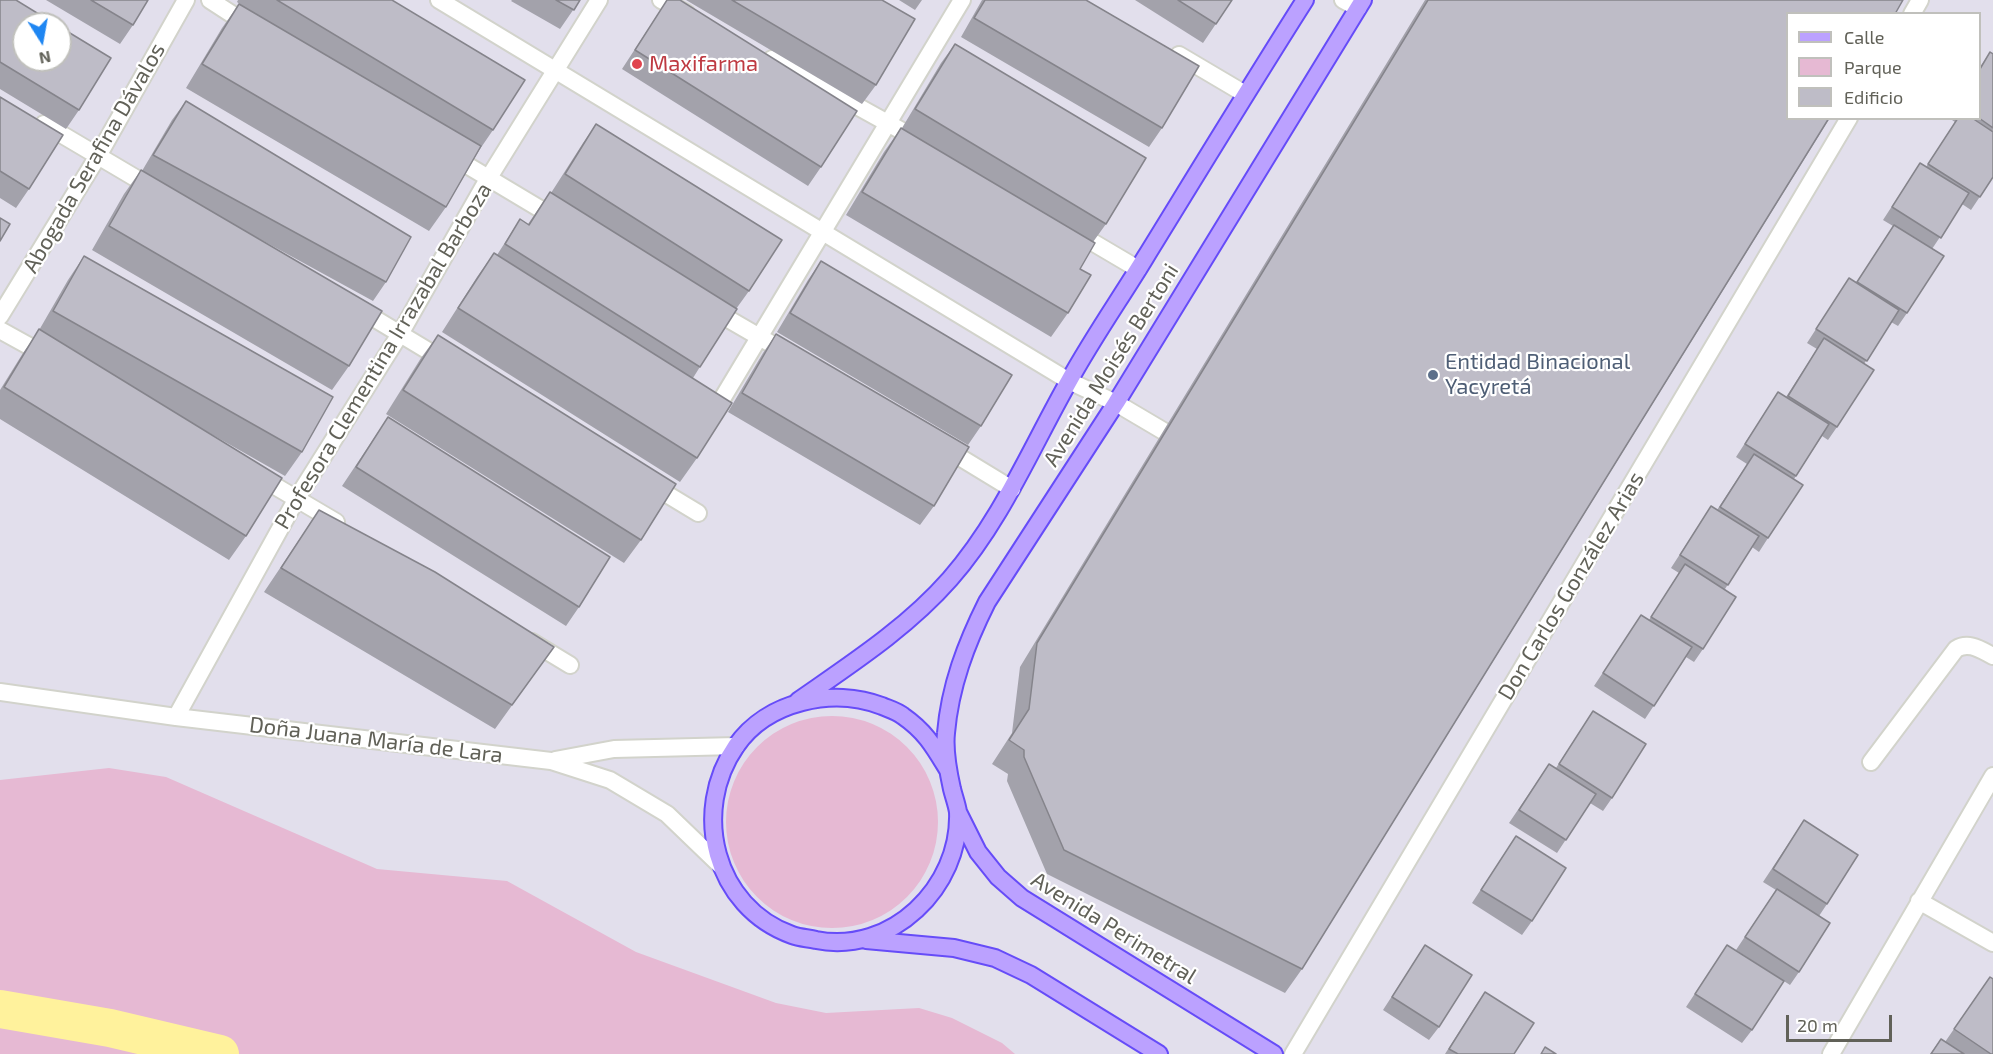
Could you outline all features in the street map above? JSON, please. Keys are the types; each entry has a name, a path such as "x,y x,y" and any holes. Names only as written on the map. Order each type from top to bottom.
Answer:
{"main road":[{"name":"Avenida Moisés Bertoni","path":"1305,0 1069,381 1012,489 982,536 950,579 908,621 860,658 793,704 762,721 736,746 717,783 712,824 720,865 737,895 762,918 792,935 825,942 860,939 893,927 921,907 942,879 955,846 958,811 948,770 945,736 949,706 959,667 987,602 1116,403 1355,2"},
{"name":"Avenida Moisés Bertoni","path":"793,704 834,697 867,700 902,714 928,737 948,770"},
{"name":"Avenida Perimetral","path":"958,811 978,852 998,877 1022,898 1274,1054"},
{"path":"860,939 954,948 995,958 1030,975 1159,1054"}],"street":[{"name":"Abogada Serafina Dávalos","path":"0,316 98,156 186,0"},
{"path":"210,0 260,32"},
{"path":"439,0 1069,381 1116,403 1195,450"},
{"name":"Profesora Clementina Irrazabal Barboza","path":"176,717 297,498 400,334 488,179 599,0"},
{"path":"661,0 702,22"},
{"path":"719,404 962,0"},
{"path":"1164,47 1245,94"},
{"path":"754,50 889,122 938,151"},
{"path":"29,115 168,197"},
{"name":"Don Carlos González Arias","path":"1293,1054 1848,120"},
{"path":"438,147 568,226"},
{"path":"1058,222 1138,269"},
{"path":"339,298 459,369"},
{"path":"698,301 799,360"},
{"path":"0,330 61,364"},
{"path":"931,440 1012,489"},
{"path":"246,469 347,529"},
{"path":"639,477 698,513"},
{"path":"519,634 570,665"},
{"path":"1871,762 1956,649 1962,645 1972,646 1993,656"},
{"name":"Doña Juana María de Lara","path":"0,692 176,717 551,761 610,780 667,814 720,865"},
{"path":"551,761 614,749 736,746"},
{"path":"1831,1054 1993,776"},
{"path":"1919,901 1993,943"}],"green space":[{"path":"822,716 842,716 863,720 882,728 907,747 920,763 930,781 936,801 938,822 936,843 930,863 920,881 907,897 882,916 863,924 842,928 822,928 801,924 782,916 750,889 738,872 730,853 726,832 726,812 730,791 738,772 765,740 782,728 801,720"},
{"path":"109,768 166,777 377,869 507,881 636,952 776,1003 826,1013 919,1008 952,1018 1002,1043 1015,1054 0,1054 0,780"}],"building":[{"path":"0,0 16,0 36,12 12,12 12,69 0,62"},
{"path":"91,0 148,0 133,25"},
{"path":"277,0 392,0 525,80 493,130"},
{"path":"556,0 580,0 574,10"},
{"path":"667,0 680,0 857,111 821,167 635,50"},
{"path":"732,0 882,0 915,19 876,85"},
{"path":"985,0 1086,0 1199,66 1162,128 974,18"},
{"path":"1178,0 1232,0 1216,24"},
{"name":"Entidad Binacional Yacyretá","path":"1428,0 1903,0 1896,12 1786,12 1786,120 1828,120 1302,969 1064,850 1024,757 1024,750 1009,740 1029,709 1037,643"},
{"path":"239,4 481,146 446,207 202,64"},
{"path":"72,34 111,58 79,110 16,72 72,72"},
{"path":"955,44 1146,158 1106,224 915,109"},
{"path":"1990,52 1993,54 1993,128 1981,119 1981,67"},
{"path":"0,97 63,135 29,189 0,171"},
{"path":"186,101 411,237 386,282 153,155"},
{"path":"1957,120 1975,120 1993,132 1993,177 1980,197 1928,164"},
{"path":"596,124 782,240 749,291 565,174"},
{"path":"901,128 1095,243 1080,269 1091,275 1068,313 862,192"},
{"path":"1920,163 1969,193 1941,238 1892,207"},
{"path":"141,170 382,311 349,366 109,226"},
{"path":"550,192 737,309 700,367 505,244 520,219 529,225"},
{"path":"0,218 10,224 0,241"},
{"path":"1894,225 1944,256 1907,313 1857,282"},
{"path":"494,253 732,403 697,458 458,308"},
{"path":"84,256 333,397 302,452 53,311"},
{"path":"821,261 1012,375 981,426 790,313"},
{"path":"1849,278 1899,310 1867,361 1816,329"},
{"path":"39,329 282,478 246,536 4,387"},
{"path":"776,334 969,447 934,506 742,393"},
{"path":"438,335 676,484 641,540 403,390"},
{"path":"1824,338 1874,370 1837,427 1788,396"},
{"path":"1778,392 1829,424 1796,476 1745,444"},
{"path":"388,417 610,557 579,607 356,467"},
{"path":"1754,454 1803,485 1768,538 1720,507"},
{"path":"1711,506 1759,536 1728,585 1680,555"},
{"path":"319,510 435,572 554,647 512,705 281,568"},
{"path":"1685,564 1736,597 1703,649 1651,617"},
{"path":"1641,615 1692,647 1654,706 1603,673"},
{"path":"1593,711 1646,744 1612,798 1559,764"},
{"path":"1549,764 1596,794 1566,840 1519,810"},
{"path":"1804,820 1858,855 1827,904 1773,869"},
{"path":"1516,836 1566,868 1532,921 1481,890"},
{"path":"1777,889 1830,923 1799,972 1745,937"},
{"path":"1425,945 1472,975 1439,1027 1392,997"},
{"path":"1727,945 1784,981 1752,1030 1695,994"},
{"path":"1990,977 1993,979 1993,1054 1954,1029"},
{"path":"1485,992 1534,1023 1514,1054 1458,1054 1449,1049"},
{"path":"1941,1039 1964,1054 1931,1054"},
{"path":"1545,1047 1556,1054 1541,1054"}],"waterway":[{"path":"0,1009 110,1028 220,1054"}],"place":[{"name":"Maxifarma","path":"637,64"},
{"name":"Entidad Binacional Yacyretá","path":"1433,375"}]}
